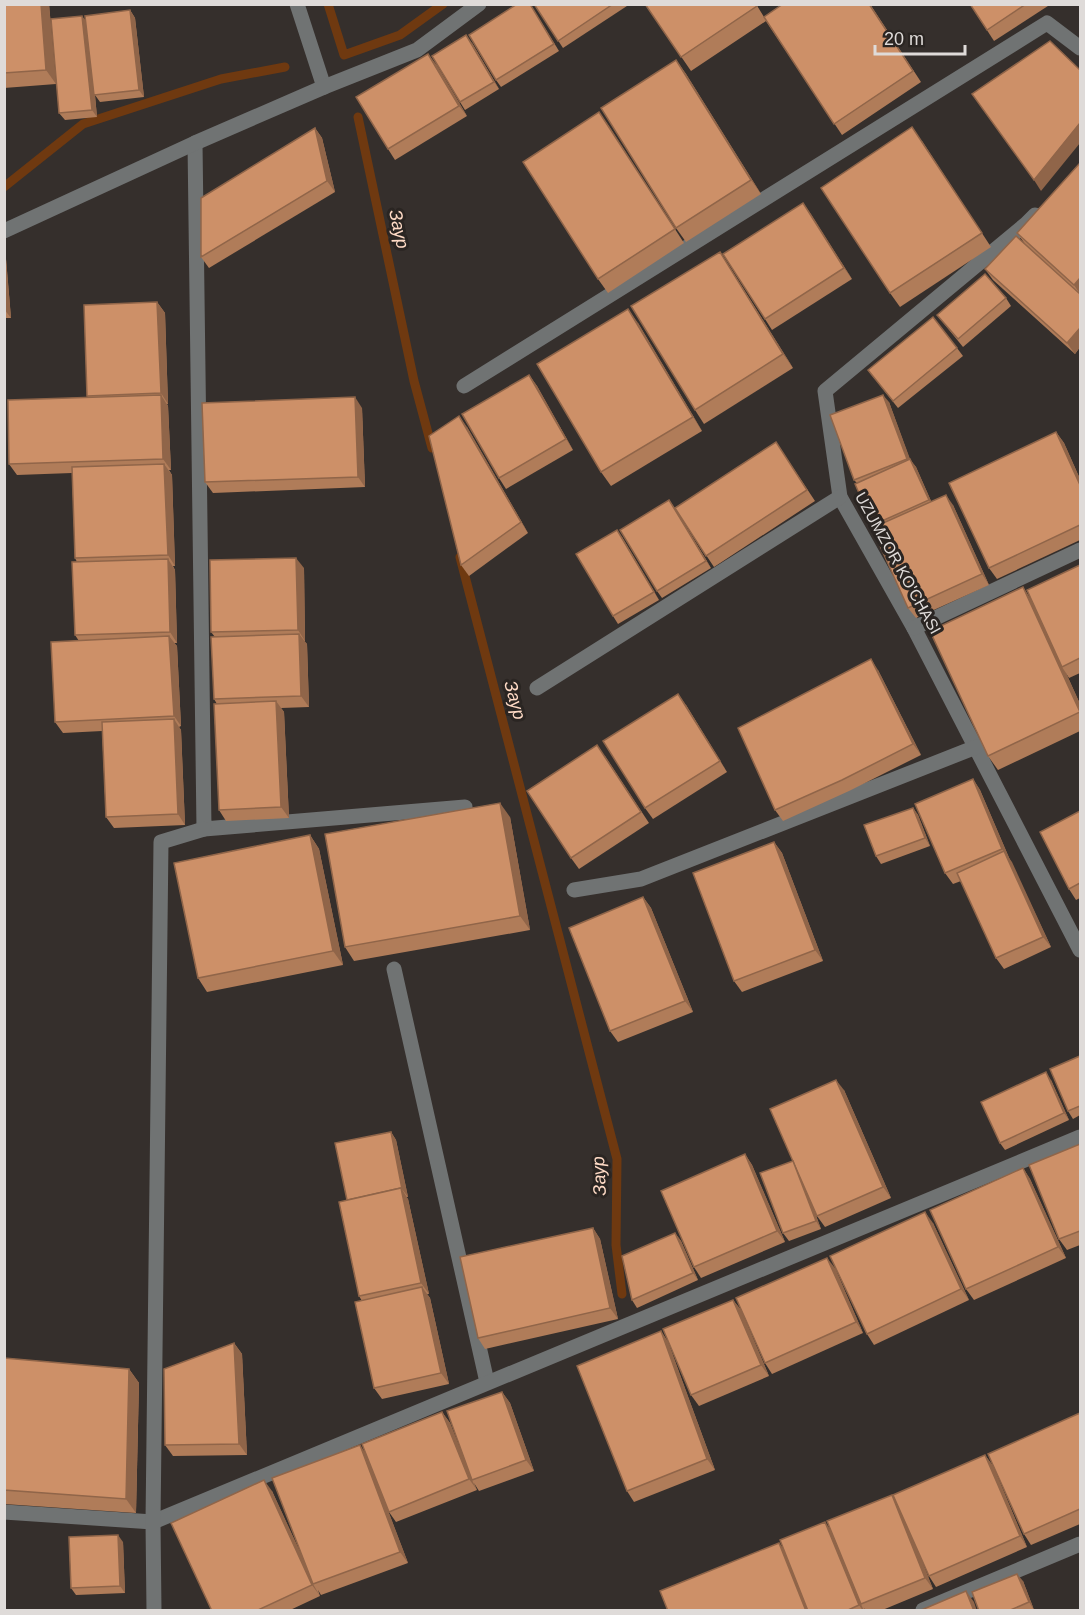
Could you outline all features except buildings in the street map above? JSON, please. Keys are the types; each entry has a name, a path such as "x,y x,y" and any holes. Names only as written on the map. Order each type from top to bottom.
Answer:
{"street":[{"path":"297,4 324,87"},
{"path":"4,231 195,143 324,87 417,50 479,4"},
{"path":"464,386 1047,23 1080,48"},
{"path":"195,143 204,829"},
{"name":"UZUMZOR KO'CHASI","path":"1042,207 1026,225 825,391 840,497 1074,922 1080,950"},
{"path":"537,688 840,497"},
{"path":"914,628 1080,550"},
{"path":"574,890 641,879 976,747"},
{"path":"154,1611 153,1522 161,842 204,829 465,807"},
{"path":"394,969 487,1382"},
{"path":"4,1512 153,1522 1080,1137"},
{"path":"923,1611 1080,1544"}],"waterway":[{"path":"328,4 344,55 400,35 443,4"},
{"path":"4,187 83,124 221,79 285,67"},
{"name":"Заур","path":"358,117 414,381 432,448"},
{"name":"Заур","path":"460,557 617,1159 616,1245 622,1294"}]}
